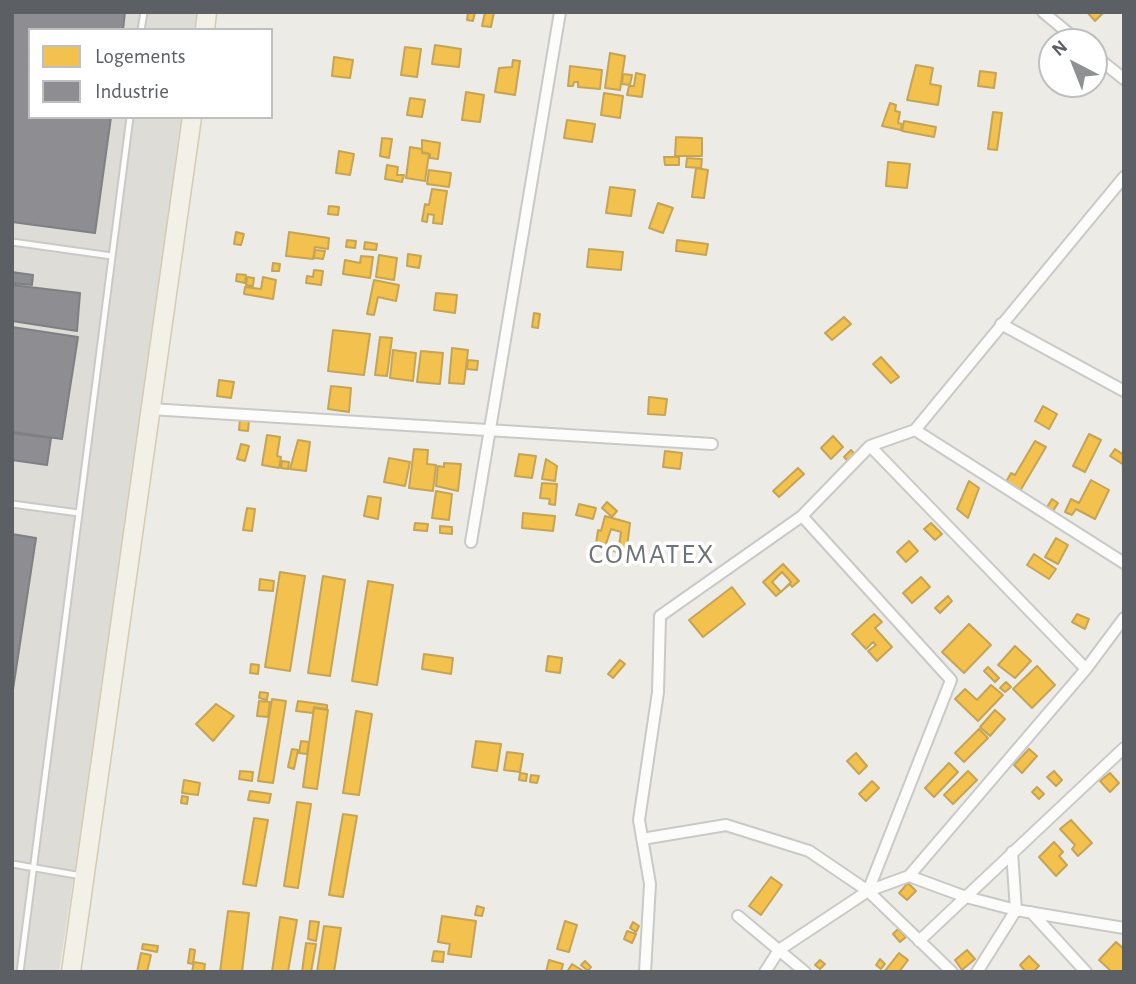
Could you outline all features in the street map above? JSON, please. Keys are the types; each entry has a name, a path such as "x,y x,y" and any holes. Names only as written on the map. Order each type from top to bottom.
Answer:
{"main road":[{"path":"71,972 192,119"}],"street":[{"path":"471,542 560,12"},
{"path":"1043,12 1062,28"},
{"path":"1108,66 1124,79"},
{"path":"645,972 650,884 639,820 659,692 660,616 802,516 870,446 915,430 1124,177"},
{"path":"1001,324 1124,391"},
{"path":"150,409 712,444"},
{"path":"915,430 1124,563"},
{"path":"870,446 1086,668"},
{"path":"802,516 951,680 868,891"},
{"path":"765,972 779,950 868,891 909,876 1086,668 1124,618"},
{"path":"919,941 1123,750"},
{"path":"642,839 726,825 809,851 868,891 952,972"},
{"path":"977,972 1016,910 1013,852"},
{"path":"909,876 965,897 1016,910 1124,928"},
{"path":"1031,912 1086,972"},
{"path":"738,916 805,972"}],"lane":[{"path":"20,972 130,119"},
{"path":"12,242 112,256"},
{"path":"12,504 79,513"},
{"path":"12,864 84,876"}],"shaded area":[{"path":"12,12 200,12 198,28 28,28 28,119 186,119 126,538 59,972 12,972"}],"building: Logements":[{"path":"468,12 475,12 473,21 467,20"},
{"path":"485,12 494,12 491,27 482,26"},
{"path":"1087,12 1104,12 1095,21"},
{"path":"435,45 461,49 459,67 432,64"},
{"path":"405,47 421,49 417,77 401,75"},
{"path":"610,53 625,56 620,90 605,88"},
{"path":"334,57 353,60 350,78 332,76"},
{"path":"513,60 520,61 515,95 495,92 499,68 512,67"},
{"path":"916,65 933,68 930,84 941,86 938,105 907,100"},
{"path":"570,66 602,70 600,89 578,87 578,82 568,86"},
{"path":"980,71 996,73 994,88 978,86"},
{"path":"636,73 645,75 642,97 627,95 629,86 634,86"},
{"path":"623,74 632,75 630,85 622,84"},
{"path":"466,92 484,95 480,122 462,120"},
{"path":"604,93 623,96 620,118 601,115"},
{"path":"410,98 425,100 422,117 407,115"},
{"path":"890,103 896,105 895,111 900,112 898,123 902,124 901,130 882,126"},
{"path":"993,112 1002,113 997,150 988,149"},
{"path":"567,120 595,124 592,142 564,138"},
{"path":"904,121 936,127 934,137 902,131"},
{"path":"676,137 702,138 702,156 675,156"},
{"path":"382,138 392,139 389,158 380,156"},
{"path":"422,140 440,143 438,159 430,158 430,154 422,152"},
{"path":"410,147 422,149 422,153 429,154 425,181 406,178"},
{"path":"339,151 354,154 350,175 336,173"},
{"path":"664,157 679,157 679,165 665,165"},
{"path":"687,158 702,159 701,168 686,167"},
{"path":"888,162 910,164 907,188 886,186"},
{"path":"387,165 398,167 397,175 404,175 402,182 385,179"},
{"path":"696,168 708,170 704,198 692,197"},
{"path":"429,170 451,173 449,187 427,184"},
{"path":"610,187 635,190 631,216 606,213"},
{"path":"432,189 447,191 442,224 433,223 434,215 428,214 427,222 422,221 425,204 429,205"},
{"path":"658,203 673,208 663,233 649,228"},
{"path":"329,206 339,207 338,215 328,214"},
{"path":"236,232 244,234 241,245 234,244"},
{"path":"289,232 329,238 328,249 315,247 313,259 286,256"},
{"path":"347,240 356,241 355,248 346,247"},
{"path":"677,240 708,244 706,255 676,251"},
{"path":"365,242 377,244 376,250 364,249"},
{"path":"589,249 623,252 621,270 587,267"},
{"path":"315,250 325,251 323,259 314,258"},
{"path":"408,254 421,256 419,268 407,266"},
{"path":"379,255 397,258 394,280 376,277"},
{"path":"361,256 373,257 370,278 343,274 345,260 360,263"},
{"path":"273,263 280,264 279,271 272,271"},
{"path":"314,270 323,271 321,285 306,283 307,276 313,277"},
{"path":"237,274 246,275 245,283 236,281"},
{"path":"247,277 254,278 253,286 246,285"},
{"path":"263,277 276,280 273,299 244,294 245,287 261,289"},
{"path":"374,280 399,285 396,301 378,297 374,315 367,314"},
{"path":"436,293 457,295 455,313 434,310"},
{"path":"534,313 540,314 538,328 532,327"},
{"path":"844,317 851,324 832,340 825,333"},
{"path":"333,330 370,334 364,375 328,371"},
{"path":"380,337 392,338 387,376 375,375"},
{"path":"452,348 468,350 464,384 449,383"},
{"path":"393,350 416,353 413,381 390,378"},
{"path":"421,351 443,353 440,384 417,382"},
{"path":"881,357 899,377 891,383 873,364"},
{"path":"468,360 478,361 477,370 467,369"},
{"path":"219,380 234,382 231,398 217,396"},
{"path":"331,386 351,388 349,412 328,409"},
{"path":"649,397 667,399 665,415 648,414"},
{"path":"1043,406 1057,414 1049,429 1035,421"},
{"path":"240,419 249,420 248,431 239,430"},
{"path":"1089,434 1101,440 1085,472 1073,466"},
{"path":"267,435 280,437 277,456 281,457 279,468 262,465"},
{"path":"833,436 843,447 831,459 821,448"},
{"path":"298,440 310,442 306,471 290,469"},
{"path":"1035,441 1046,447 1020,491 1006,482 1011,473 1015,475"},
{"path":"241,444 249,446 245,461 237,459"},
{"path":"414,449 428,450 427,464 436,465 433,491 409,488"},
{"path":"1115,449 1124,455 1124,465 1110,456"},
{"path":"851,450 857,457 850,463 844,457"},
{"path":"665,451 682,453 680,469 663,467"},
{"path":"519,454 536,456 532,478 515,476"},
{"path":"389,458 410,462 405,486 384,482"},
{"path":"546,459 557,466 555,481 542,479"},
{"path":"282,461 289,462 288,469 281,468"},
{"path":"444,463 461,464 458,491 436,486 438,466 444,467"},
{"path":"798,468 804,474 779,497 773,491"},
{"path":"1091,480 1109,490 1095,519 1076,509 1072,515 1065,512 1071,499 1079,503"},
{"path":"969,481 979,488 968,518 957,509"},
{"path":"542,483 557,484 555,505 549,504 550,499 540,498"},
{"path":"436,491 452,494 449,520 432,518"},
{"path":"368,496 381,498 378,519 364,516"},
{"path":"1052,499 1058,503 1053,511 1047,507"},
{"path":"607,502 617,511 612,517 602,508"},
{"path":"579,504 596,508 593,519 576,515"},
{"path":"247,508 255,509 252,531 243,530"},
{"path":"523,513 555,516 553,531 522,528"},
{"path":"605,516 630,523 626,555 614,551 616,544 619,546 621,532 611,529 605,547 596,544 598,530 601,531"},
{"path":"415,523 428,524 427,531 414,530"},
{"path":"931,523 942,534 935,540 924,529"},
{"path":"440,526 452,527 452,534 440,533"},
{"path":"1056,538 1068,545 1058,564 1045,557"},
{"path":"909,541 918,551 906,562 897,552"},
{"path":"1034,554 1056,569 1049,579 1027,565"},
{"path":"783,564 799,581 783,590 791,582 782,572 772,582 781,592 776,596 763,582"},
{"path":"280,572 305,576 290,671 265,667"},
{"path":"323,576 345,580 330,676 308,673"},
{"path":"921,577 930,587 912,603 903,593"},
{"path":"260,579 274,581 273,591 259,590"},
{"path":"368,581 393,585 377,685 352,681"},
{"path":"732,587 745,604 703,637 689,620"},
{"path":"948,596 952,601 940,613 935,608"},
{"path":"874,614 882,622 875,628 892,647 877,661 868,651 876,645 873,642 866,649 852,634"},
{"path":"1077,614 1089,619 1085,629 1072,622"},
{"path":"969,624 991,645 964,673 942,652"},
{"path":"1015,646 1031,661 1015,678 998,665"},
{"path":"424,654 453,658 451,674 422,669"},
{"path":"548,656 562,658 560,673 546,671"},
{"path":"620,660 625,664 613,678 608,674"},
{"path":"251,664 259,665 258,674 250,673"},
{"path":"1037,666 1055,685 1032,708 1013,689"},
{"path":"988,667 999,678 995,682 984,671"},
{"path":"1006,682 1011,687 1005,692 1000,688"},
{"path":"991,685 1003,695 978,721 955,699 965,689 977,700"},
{"path":"260,692 268,693 267,700 259,698"},
{"path":"272,699 286,701 273,783 258,781"},
{"path":"259,701 270,702 268,717 257,716"},
{"path":"298,701 327,705 327,709 314,707 313,713 296,711"},
{"path":"216,704 234,716 213,741 196,724"},
{"path":"314,708 328,710 317,789 303,787"},
{"path":"995,710 1005,719 990,736 980,727"},
{"path":"356,711 372,714 359,795 343,793"},
{"path":"979,729 988,738 964,762 955,753"},
{"path":"301,741 309,742 307,754 299,753"},
{"path":"476,741 501,744 497,771 472,767"},
{"path":"292,749 298,750 294,769 288,767"},
{"path":"1029,749 1037,756 1022,773 1014,765"},
{"path":"507,752 523,754 520,772 504,770"},
{"path":"856,753 867,766 859,774 847,761"},
{"path":"949,763 958,772 934,797 925,788"},
{"path":"240,771 253,772 252,781 239,779"},
{"path":"968,771 977,780 953,804 944,795"},
{"path":"1054,771 1062,780 1056,786 1047,777"},
{"path":"520,773 527,774 526,781 519,780"},
{"path":"1110,773 1119,783 1110,792 1100,781"},
{"path":"531,775 539,776 537,783 530,782"},
{"path":"184,780 200,783 198,795 182,793"},
{"path":"872,781 879,788 866,801 859,794"},
{"path":"1037,787 1044,794 1039,799 1032,792"},
{"path":"250,791 271,794 269,803 248,800"},
{"path":"182,796 188,797 187,804 181,803"},
{"path":"297,802 311,804 298,888 284,886"},
{"path":"343,814 357,816 343,897 329,895"},
{"path":"254,818 268,820 256,886 243,884"},
{"path":"1071,820 1092,843 1078,856 1072,849 1075,845 1060,829"},
{"path":"1054,842 1063,852 1059,856 1067,865 1056,876 1039,857"},
{"path":"771,877 782,885 761,915 749,906"},
{"path":"908,883 916,891 907,900 899,893"},
{"path":"477,906 484,908 482,916 475,915"},
{"path":"228,911 249,913 242,972 220,972"},
{"path":"442,916 476,921 471,957 448,954 450,944 438,942"},
{"path":"280,917 297,920 288,972 272,972"},
{"path":"310,921 319,922 316,941 308,939"},
{"path":"565,921 577,925 569,952 557,949"},
{"path":"633,922 639,926 636,932 630,928"},
{"path":"324,926 341,928 334,972 317,972"},
{"path":"898,929 906,937 900,942 893,934"},
{"path":"627,931 636,934 632,943 624,939"},
{"path":"1116,942 1124,949 1124,972 1112,972 1099,960"},
{"path":"306,943 316,944 311,972 302,972"},
{"path":"143,944 158,946 157,952 142,949"},
{"path":"190,949 195,950 193,964 188,963"},
{"path":"967,950 975,959 962,970 955,960"},
{"path":"434,951 444,952 443,962 432,961"},
{"path":"141,953 151,955 147,972 137,972"},
{"path":"899,953 908,960 899,972 884,972"},
{"path":"1029,956 1039,966 1033,972 1026,972 1020,965"},
{"path":"880,959 885,964 881,969 876,965"},
{"path":"549,960 563,964 561,972 546,972"},
{"path":"820,960 825,964 820,969 815,965"},
{"path":"585,961 591,967 588,971 581,965"},
{"path":"194,962 205,964 204,972 192,972"},
{"path":"572,964 585,972 567,972"}],"building: Industrie":[{"path":"12,12 125,12 123,28 28,28 28,119 111,119 95,233 12,222"},
{"path":"12,272 33,275 32,285 12,283"},
{"path":"12,285 80,293 77,331 12,321"},
{"path":"12,327 78,337 62,439 12,432"},
{"path":"12,433 51,438 47,465 12,460"},
{"path":"12,534 36,538 12,696"}],"district":[{"name":"COMATEX","path":"652,555"}]}
